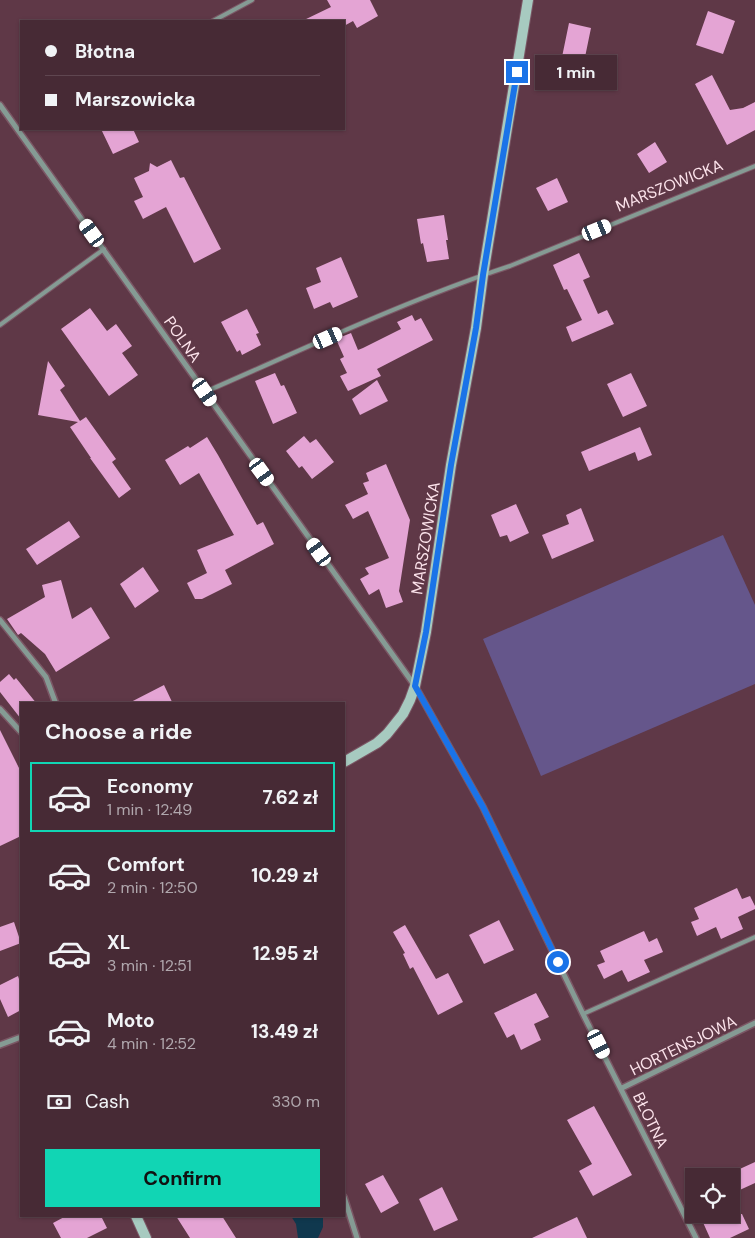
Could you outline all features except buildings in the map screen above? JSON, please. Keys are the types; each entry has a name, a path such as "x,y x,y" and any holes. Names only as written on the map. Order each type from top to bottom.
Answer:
{"street":[{"name":"MARSZOWICKA","path":"345,761 376,743 387,734 403,714 415,686 426,632 451,465 476,328 528,0"},
{"name":"POLNA","path":"0,105 415,686"},
{"path":"0,620 46,677 55,702"},
{"name":"BŁOTNA","path":"415,686 483,807 696,1238"},
{"path":"0,709 20,731"},
{"name":"HORTENSJOWA","path":"622,1088 755,1023"},
{"path":"0,1045 20,1037"},
{"path":"345,1200 357,1238"},
{"path":"136,1217 146,1238"}],"lane":[{"path":"215,20 252,0"},
{"name":"MARSZOWICKA","path":"205,392 381,314 510,266 755,166"},
{"path":"0,325 104,249"},
{"path":"584,1014 755,937"}],"shaded area":[{"path":"723,535 755,605 755,684 541,776 483,639"}],"water":[{"path":"292,1217 323,1217 323,1227 318,1238 298,1238 296,1224"}],"route":[{"path":"517,72 476,328 451,465 426,632 415,686 483,807 558,962"}]}
